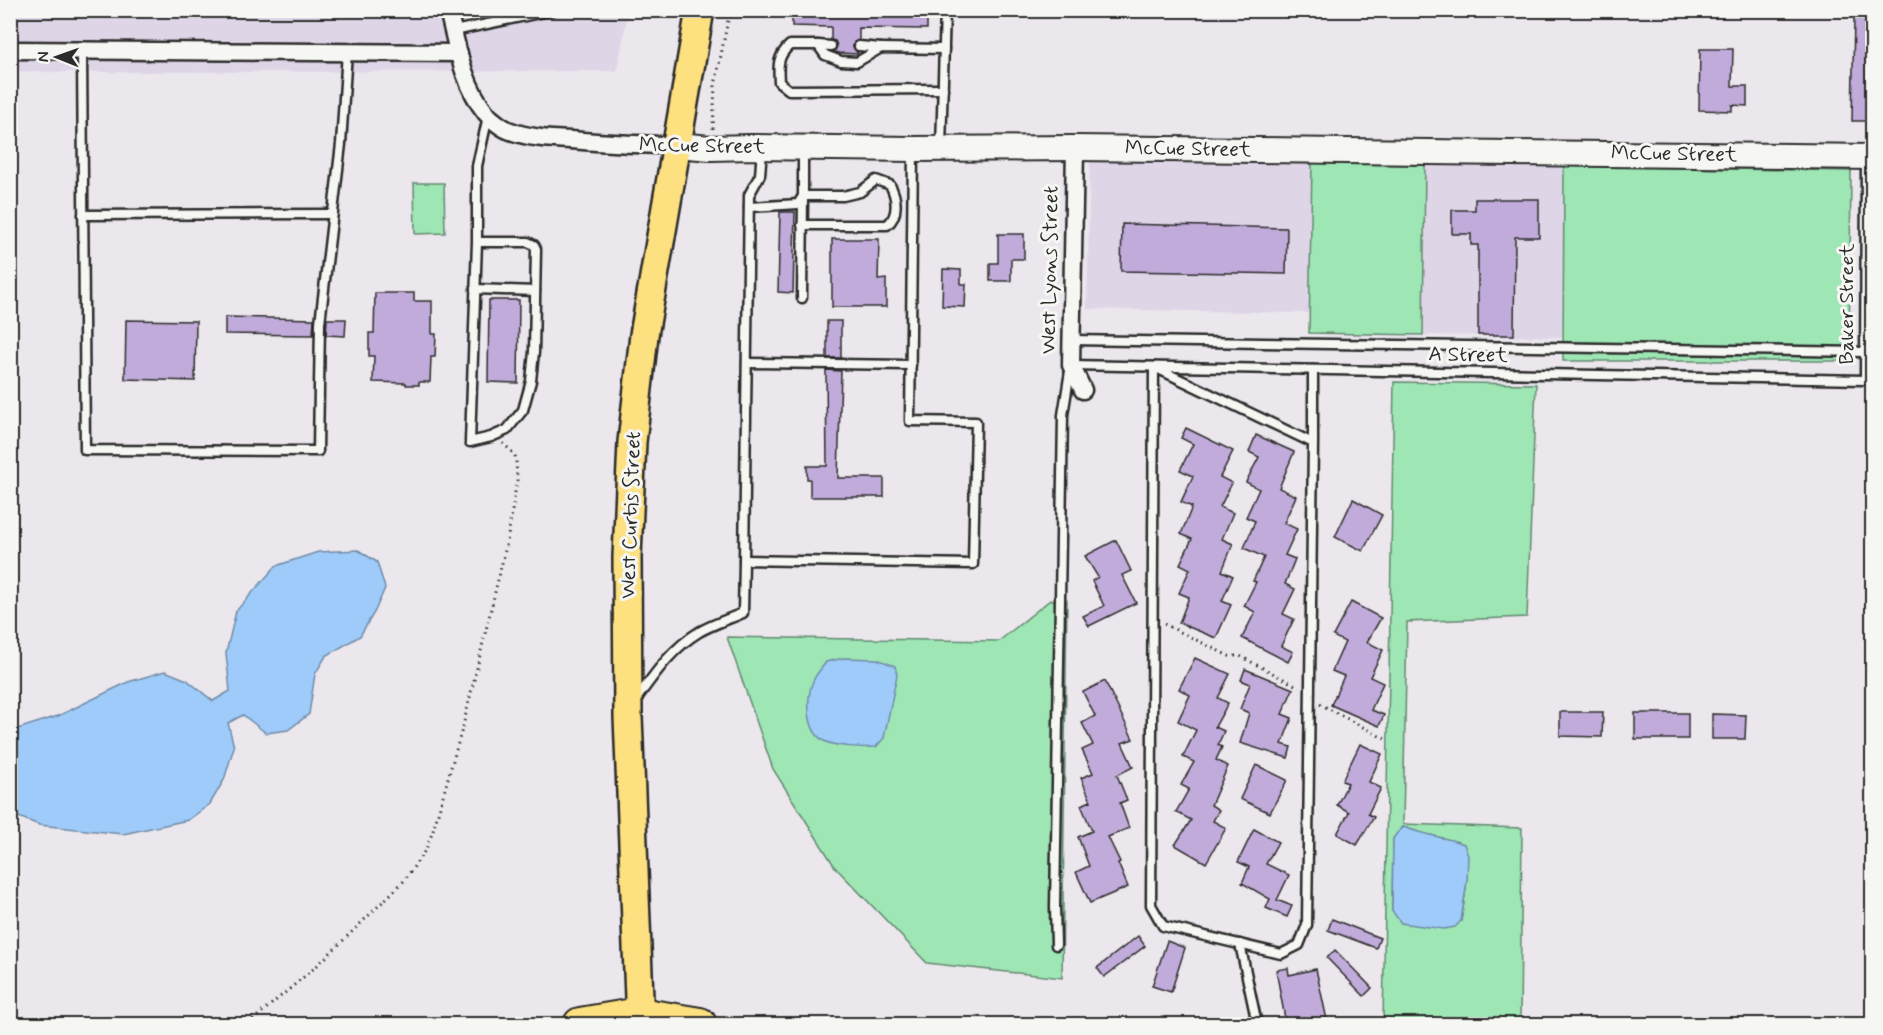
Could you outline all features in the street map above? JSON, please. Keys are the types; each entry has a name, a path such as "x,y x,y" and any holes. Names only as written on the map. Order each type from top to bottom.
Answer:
{"highway":[{"path":"580,1024 639,1019 700,1024"}],"main road":[{"name":"West Curtis Street","path":"639,1019 628,711 627,557 632,442 644,335 700,10"},
{"name":"McCue Street","path":"677,146 1869,156"}],"street":[{"path":"448,10 468,83 488,116"},
{"path":"10,50 459,53"},
{"name":"McCue Street","path":"488,116 505,129 525,135 629,145 677,146"},
{"name":"West Lyons Street","path":"1075,148 1071,366 1083,390"}],"lane":[{"path":"454,31 554,10"},
{"path":"940,149 945,10"},
{"path":"831,45 790,45 782,52 778,67 779,82 789,90 943,89"},
{"path":"818,45 825,55 840,61 857,62 881,48"},
{"path":"859,46 944,49"},
{"path":"82,51 85,450 318,451 320,323 340,144 346,52"},
{"path":"477,242 528,242 534,245 536,249 534,352 531,381 523,410 507,430 470,442 477,242 477,166 488,116"},
{"path":"628,711 677,648 700,632 743,613 749,195 760,175 762,147"},
{"path":"802,298 803,147"},
{"path":"744,560 973,564 976,422 910,421 913,149"},
{"name":"Baker Street","path":"1865,380 1869,156"},
{"path":"802,225 887,225 892,222 895,215 895,194 890,185 876,180 860,192 843,196 803,196"},
{"path":"749,207 798,204 803,196"},
{"path":"83,215 333,214"},
{"path":"475,289 535,291"},
{"path":"1071,340 1865,352"},
{"path":"747,363 911,365"},
{"path":"1056,945 1064,416 1071,366"},
{"name":"A Street","path":"1071,366 1865,380"},
{"path":"1313,370 1313,443 1307,925 1299,945 1281,954 1163,926 1151,905 1154,367 1313,443"},
{"path":"1240,944 1257,1024"}],"path":[{"path":"711,148 716,106 715,85 730,10"},
{"path":"248,1024 319,964 404,880 426,849 464,722 507,542 517,480 516,461 515,455 495,435"},
{"path":"1153,618 1229,656 1240,656 1298,686 1322,705 1387,740"}],"shaded area":[{"path":"11,11 628,11 617,71 62,72 11,71"},
{"path":"1090,159 1312,163 1310,313 1087,309"},
{"path":"1425,165 1564,166 1563,337 1423,335"}],"green space":[{"path":"1312,163 1425,165 1423,335 1309,333"},
{"path":"1564,166 1851,171 1849,361 1563,361"},
{"path":"414,183 444,183 445,233 415,234"},
{"path":"1394,382 1536,384 1527,617 1407,622 1403,824 1522,828 1520,1024 1383,1024","holes":["1403,827 1464,844 1467,873 1461,921 1392,911 1393,839"]},
{"path":"1050,600 1067,600 1062,978 927,963 835,867 773,769 727,637 999,641"}],"water":[{"path":"358,550 377,562 385,588 375,611 360,636 326,656 315,674 309,714 288,730 266,733 243,715 228,723 234,747 224,780 210,804 188,820 123,834 39,825 11,814 11,731 58,716 128,682 165,671 187,680 213,701 230,691 226,653 236,611 276,566 318,552"},
{"path":"844,658 877,659 895,666 897,675 884,738 876,747 850,747 829,743 818,736 811,722 809,696 814,678 826,662"},
{"path":"1404,827 1464,844 1468,856 1467,881 1461,921 1455,927 1444,929 1401,923 1392,911 1393,839"}],"building":[{"path":"792,10 927,10 927,29 859,28 859,40 854,42 853,46 858,54 839,53 834,52 837,46 835,41 831,40 831,27 792,26"},
{"path":"1854,18 1872,18 1872,121 1852,121"},
{"path":"1700,49 1733,49 1732,86 1747,86 1747,106 1732,105 1732,111 1699,110"},
{"path":"1475,199 1539,199 1539,237 1515,237 1514,335 1478,335 1478,245 1471,245 1471,234 1452,234 1452,210 1475,210"},
{"path":"780,212 795,212 793,293 778,292"},
{"path":"1122,224 1287,228 1286,274 1121,271"},
{"path":"998,234 1024,234 1024,259 1011,259 1011,281 990,281 990,263 998,263"},
{"path":"832,239 879,239 878,280 886,279 886,307 832,307"},
{"path":"943,269 961,270 961,284 966,284 965,307 942,306"},
{"path":"375,293 414,293 414,301 432,301 432,334 436,334 435,357 431,357 430,382 406,385 406,383 373,382 374,356 369,356 369,333 374,333"},
{"path":"489,300 519,300 518,383 488,382"},
{"path":"225,317 314,319 313,335 225,334"},
{"path":"327,319 346,319 345,336 326,335"},
{"path":"126,320 196,321 195,381 125,379"},
{"path":"827,321 841,321 841,358 827,358"},
{"path":"826,370 841,371 838,478 884,478 884,497 810,497 807,466 827,466"},
{"path":"1186,428 1233,451 1220,477 1232,483 1220,507 1233,513 1222,539 1233,544 1222,571 1233,576 1222,601 1231,605 1216,638 1179,623 1189,597 1179,593 1190,569 1180,564 1192,539 1181,534 1192,507 1181,502 1193,476 1180,470 1193,444 1181,438"},
{"path":"1256,435 1294,452 1279,488 1296,496 1284,523 1297,529 1285,555 1295,559 1285,584 1295,589 1283,614 1294,619 1281,646 1293,652 1288,662 1242,638 1255,612 1244,606 1256,582 1253,581 1264,557 1244,548 1255,521 1246,517 1259,489 1246,482 1259,457 1249,452"},
{"path":"1353,499 1382,515 1363,551 1335,537"},
{"path":"1116,540 1131,571 1122,575 1136,603 1089,626 1083,616 1104,606 1092,581 1098,577 1085,556"},
{"path":"1351,602 1381,618 1367,642 1383,650 1370,677 1383,683 1371,710 1384,715 1379,726 1331,705 1344,676 1332,671 1345,642 1333,636"},
{"path":"1195,658 1230,674 1218,698 1228,703 1215,727 1224,731 1218,745 1222,747 1216,760 1228,766 1211,805 1219,810 1213,821 1226,828 1206,863 1175,845 1191,820 1176,812 1189,789 1181,785 1194,762 1183,757 1196,730 1178,721 1190,695 1179,689"},
{"path":"1245,669 1293,689 1282,714 1292,718 1282,744 1291,747 1288,758 1240,743 1249,713 1240,709 1250,684 1241,680"},
{"path":"1105,681 1133,739 1122,743 1133,767 1117,775 1127,800 1120,803 1129,828 1108,837 1120,862 1118,863 1128,887 1090,903 1076,872 1089,866 1078,837 1092,831 1081,805 1091,801 1081,778 1093,773 1082,750 1093,745 1082,723 1095,716 1083,692"},
{"path":"1560,712 1603,712 1602,737 1560,736"},
{"path":"1635,713 1688,713 1688,739 1635,739"},
{"path":"1712,714 1746,715 1745,739 1712,739"},
{"path":"1360,744 1382,754 1369,782 1381,788 1368,814 1374,817 1357,845 1337,834 1349,812 1337,805 1348,783 1342,781"},
{"path":"1256,765 1287,780 1270,813 1240,799"},
{"path":"1254,829 1278,842 1266,864 1289,875 1277,900 1292,906 1287,917 1266,908 1270,899 1242,883 1249,867 1238,862"},
{"path":"1332,919 1380,938 1376,948 1328,930"},
{"path":"1138,936 1145,946 1104,977 1097,968"},
{"path":"1167,941 1185,948 1171,992 1152,986"},
{"path":"1335,950 1372,988 1364,996 1327,958"},
{"path":"1288,968 1289,975 1316,969 1327,1020 1286,1024 1276,970"}]}
